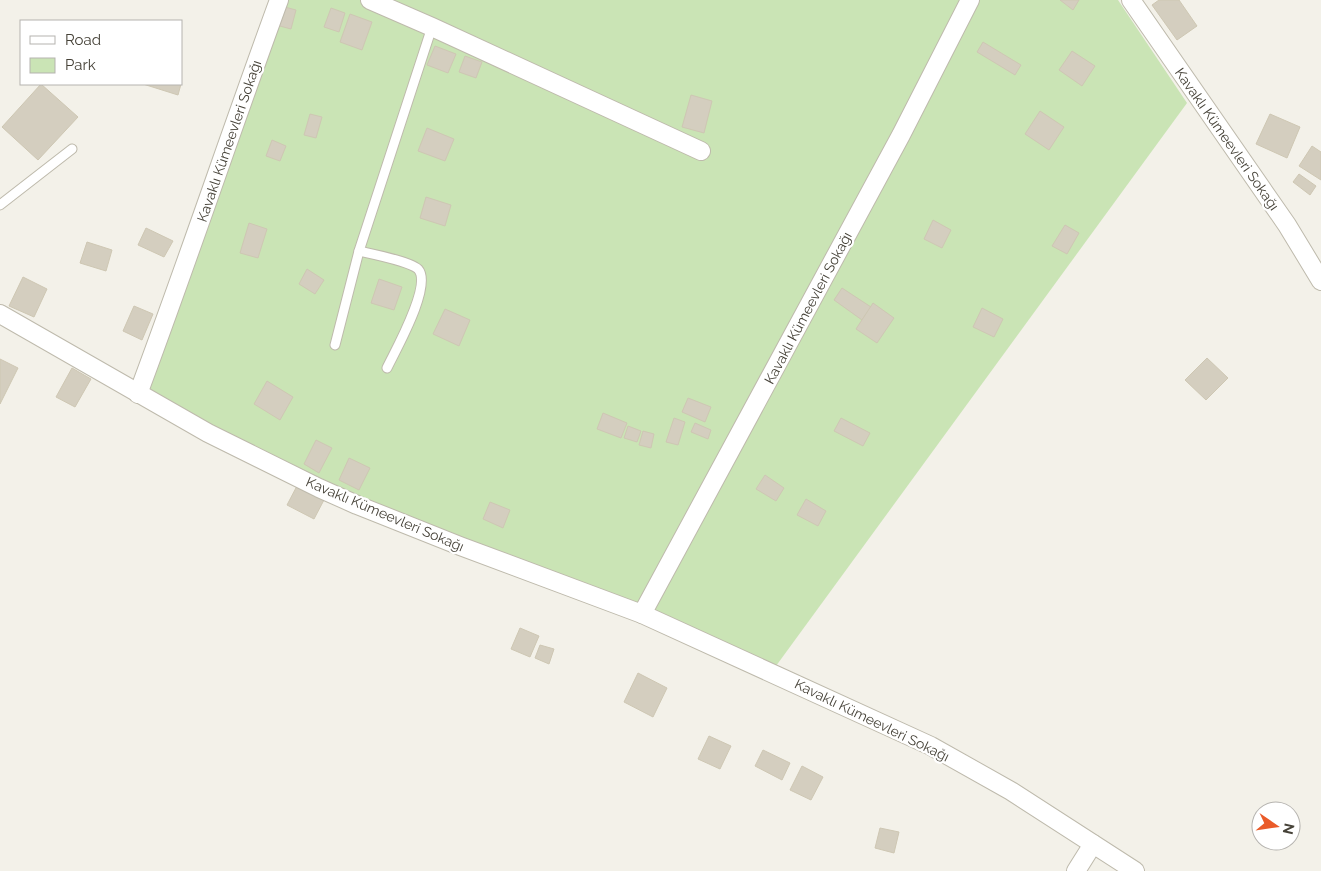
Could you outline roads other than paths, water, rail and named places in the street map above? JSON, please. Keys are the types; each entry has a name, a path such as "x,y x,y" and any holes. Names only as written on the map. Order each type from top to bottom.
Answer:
{"street":[{"name":"Kavaklı Kümeevleri Sokağı","path":"138,394 182,278 236,118 279,0"},
{"path":"370,0 702,151"},
{"name":"Kavaklı Kümeevleri Sokağı","path":"642,614 901,135 970,0"},
{"name":"Kavaklı Kümeevleri Sokağı","path":"1131,0 1286,225 1321,281"},
{"name":"Kavaklı Kümeevleri Sokağı","path":"0,314 208,433 349,502 642,614 931,746 1010,791 1135,871"},
{"path":"1076,871 1093,844"}],"lane":[{"path":"335,345 359,251 432,27"},
{"path":"0,206 72,149"},
{"path":"359,251 403,262 418,269 422,276 418,304 387,368"}]}
